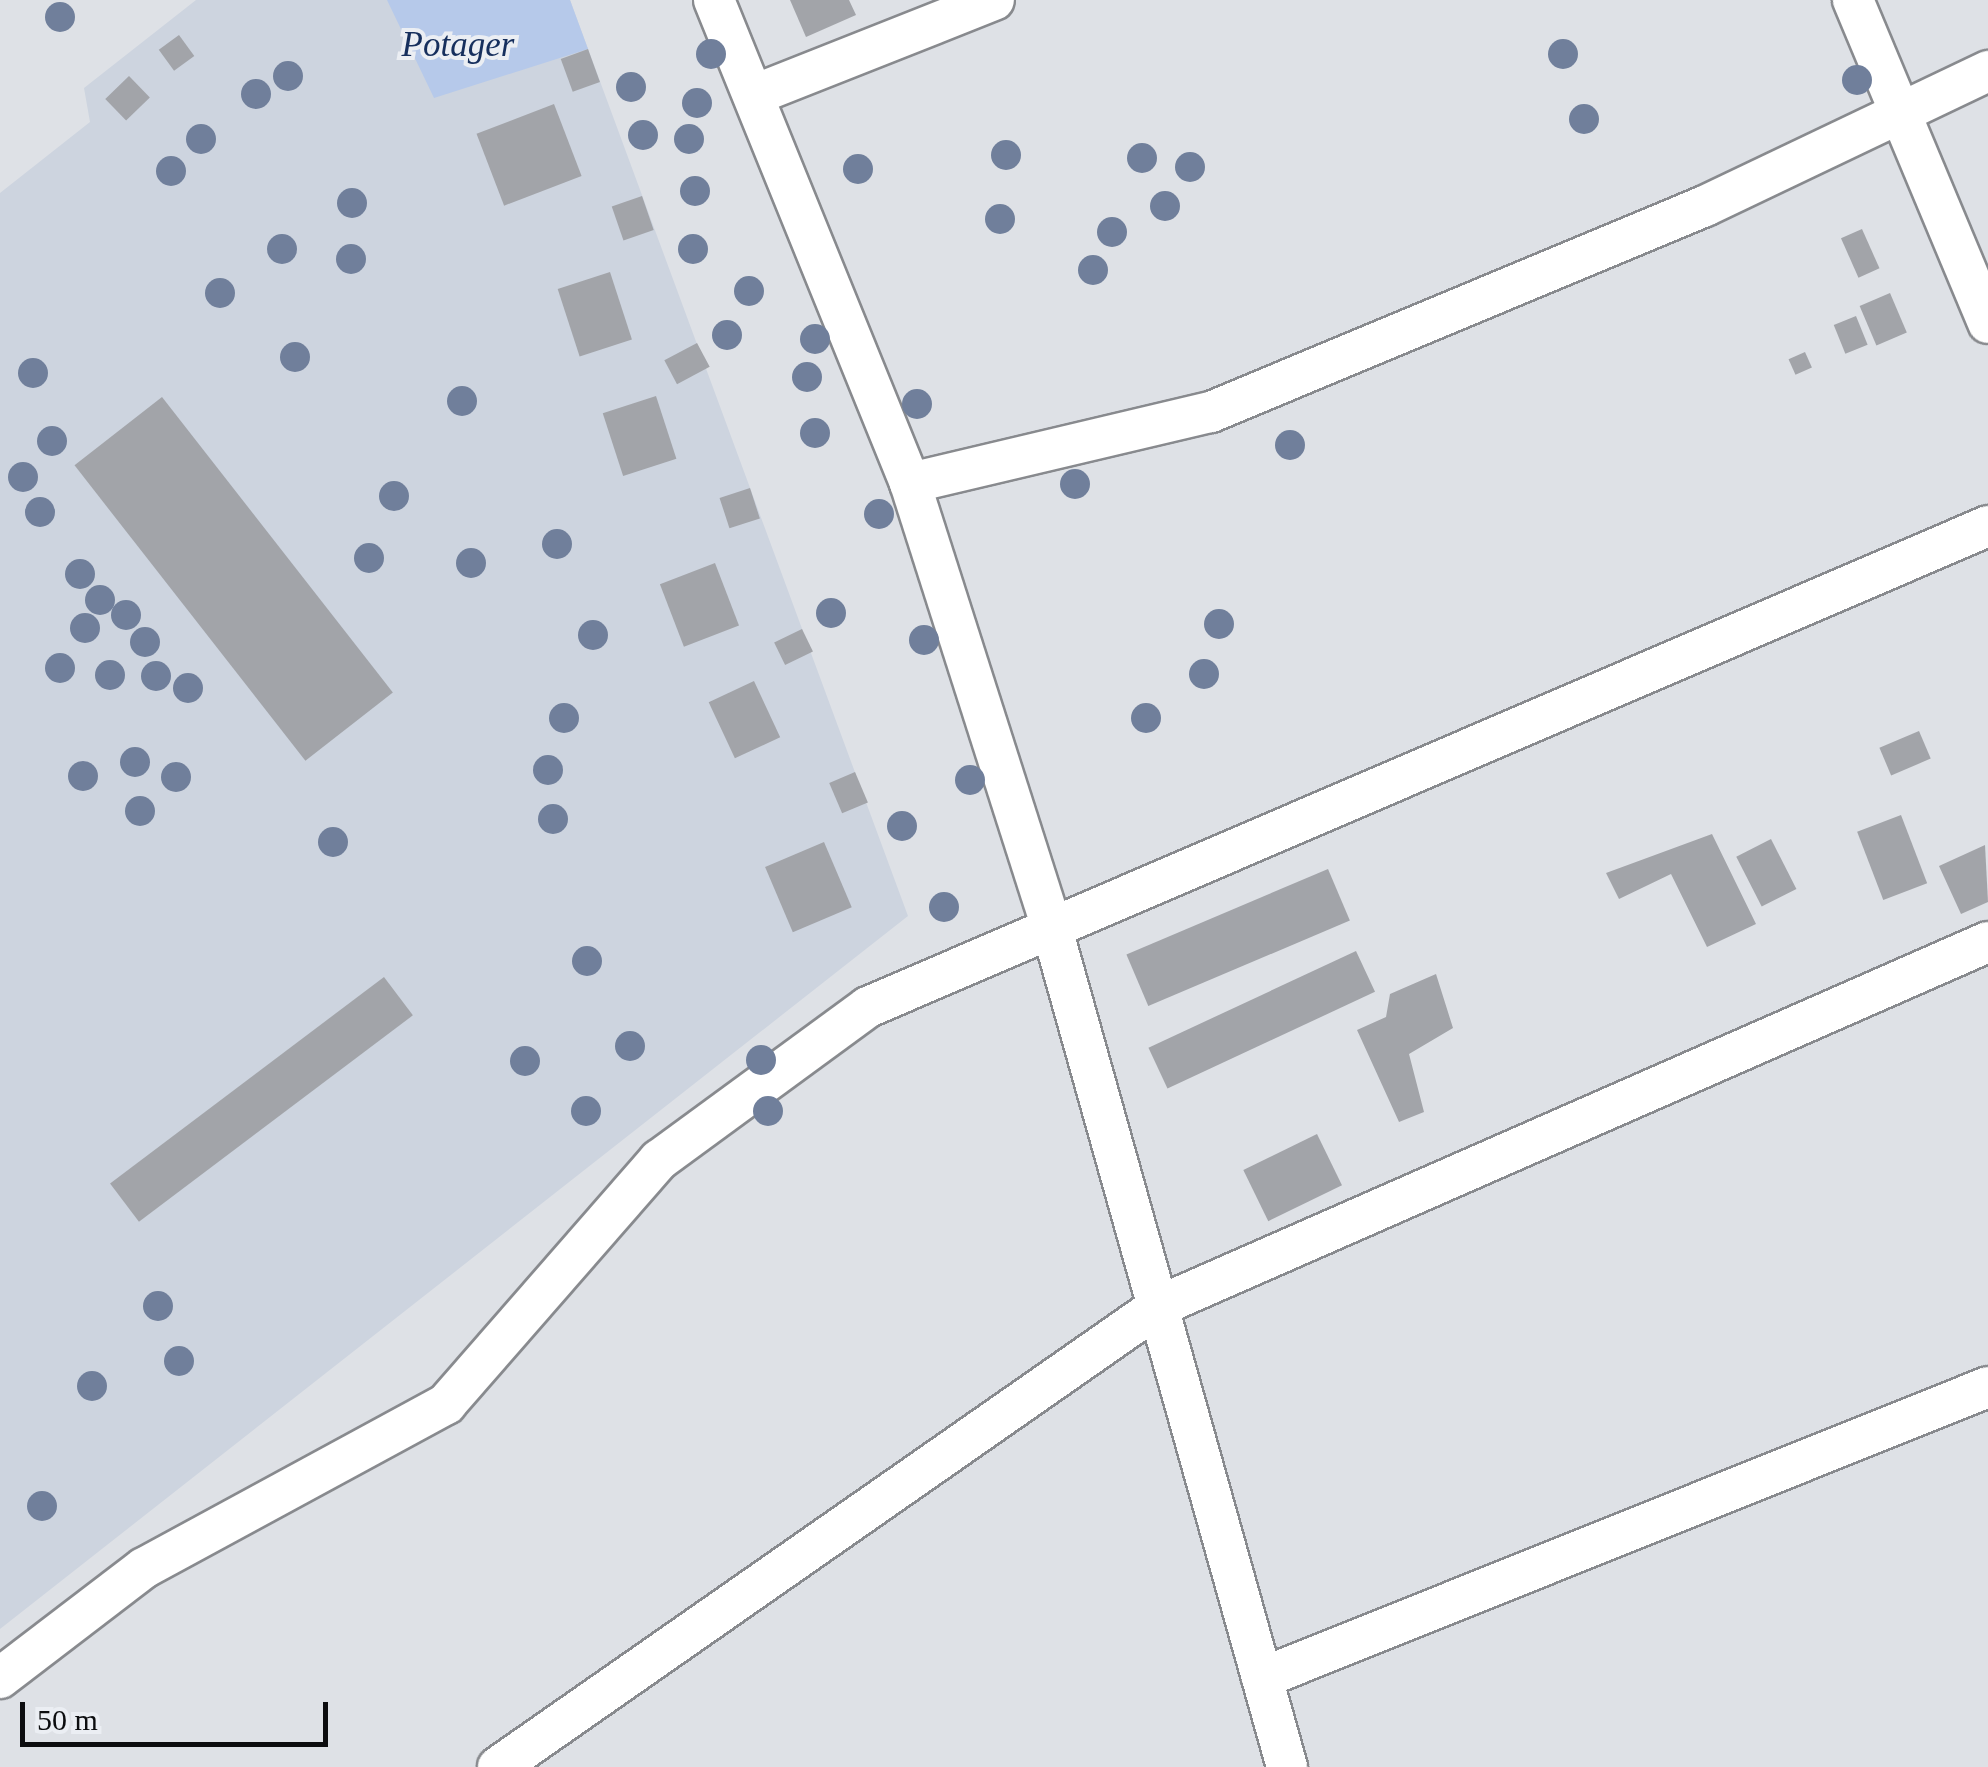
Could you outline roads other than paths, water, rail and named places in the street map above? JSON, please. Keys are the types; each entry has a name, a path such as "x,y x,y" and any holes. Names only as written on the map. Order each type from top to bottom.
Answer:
{"street":[{"path":"714,0 910,483 1050,922 1287,1767"},
{"path":"754,95 994,0"},
{"path":"1853,0 1988,323"},
{"path":"910,483 1211,412 1705,206 1988,71"},
{"path":"0,1678 144,1568 446,1404 659,1160 868,1007 1050,922 1988,526"},
{"path":"498,1767 1159,1306 1988,942"},
{"path":"1262,1678 1988,1388"}],"park label":[{"name":"Potager","path":"458,45"}]}
